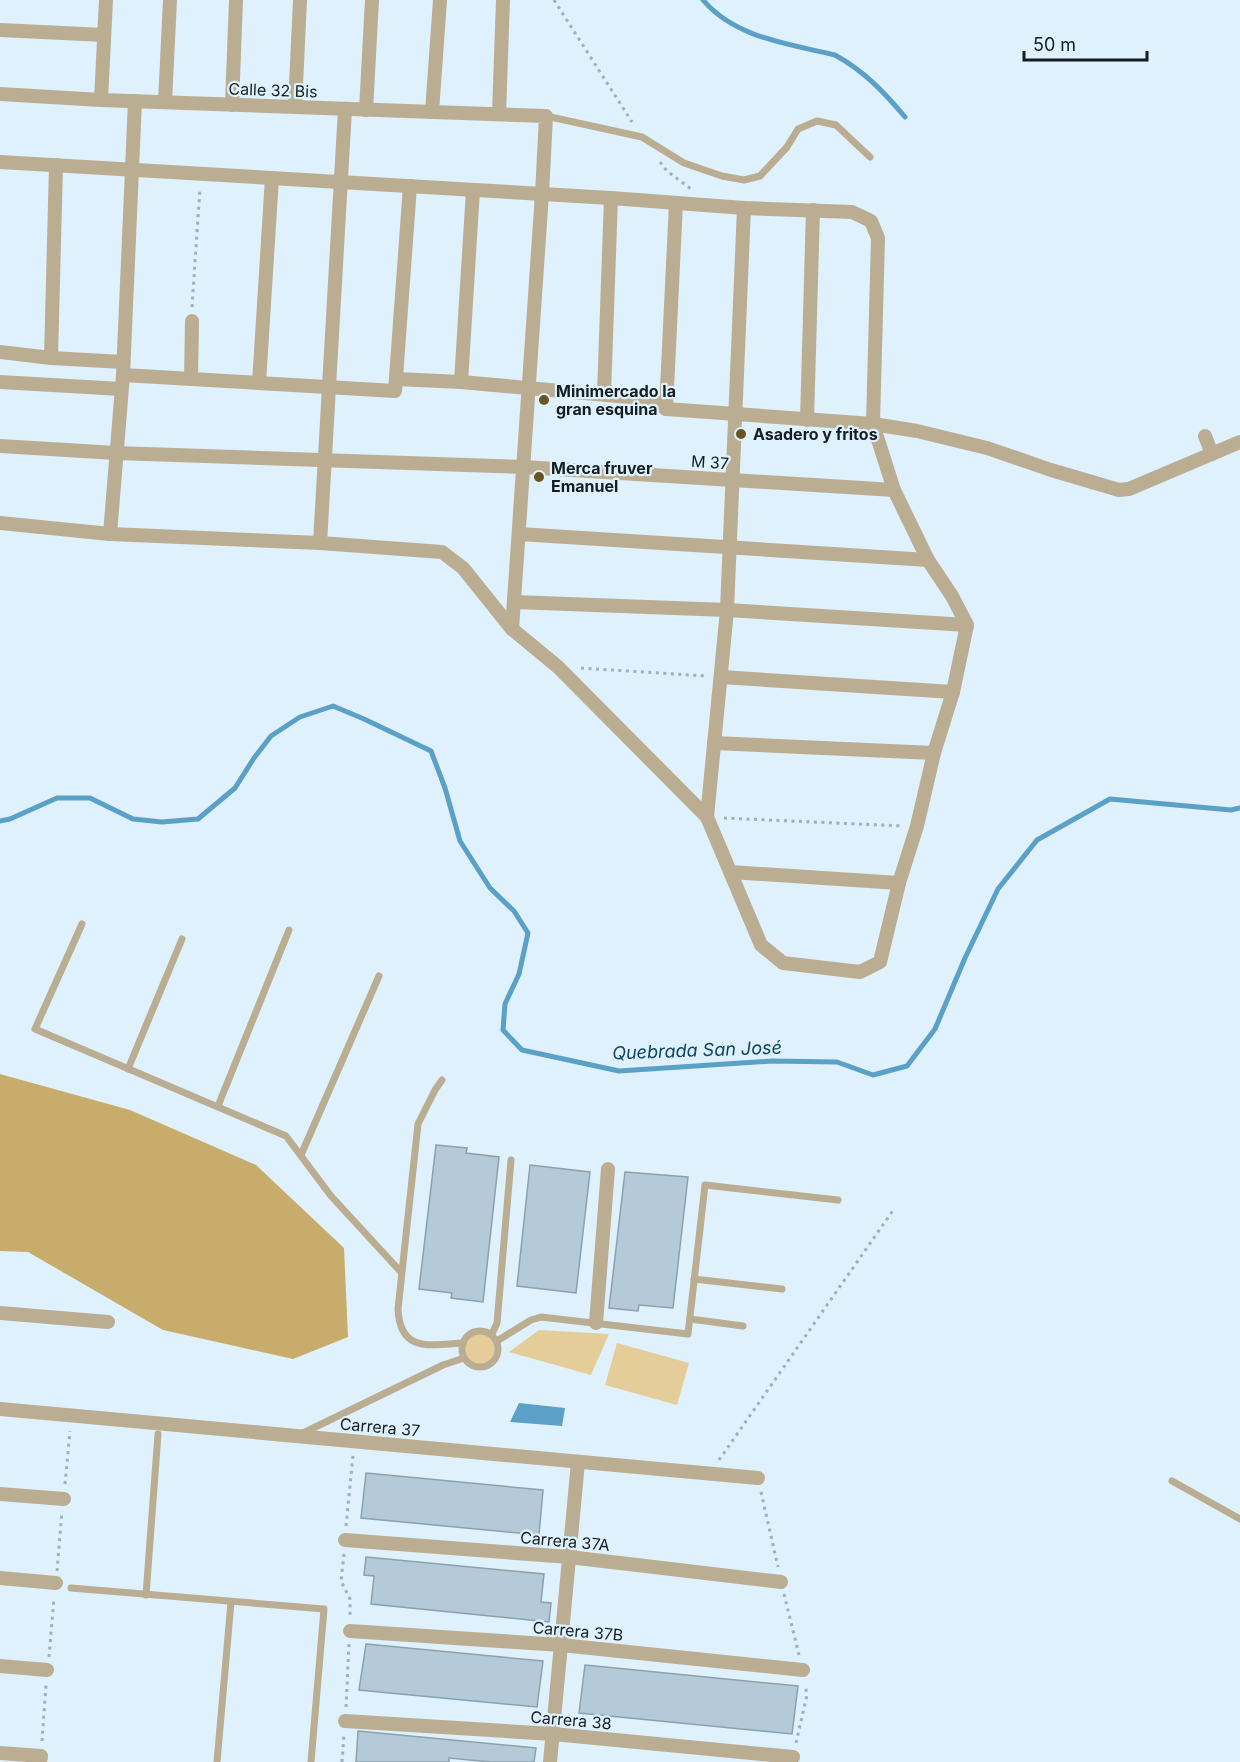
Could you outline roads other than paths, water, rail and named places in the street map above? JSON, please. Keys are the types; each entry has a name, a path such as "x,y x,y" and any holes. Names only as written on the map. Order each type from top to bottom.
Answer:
{"street":[{"path":"101,100 106,0"},
{"path":"165,102 170,0"},
{"path":"232,105 236,0"},
{"path":"295,107 300,0"},
{"path":"366,110 372,0"},
{"path":"432,112 440,0"},
{"path":"499,114 503,0"},
{"path":"0,30 104,35"},
{"name":"Calle 32 Bis","path":"0,94 101,100 546,116"},
{"path":"110,534 122,375 135,101"},
{"path":"320,543 345,109"},
{"path":"512,629 546,116"},
{"path":"0,162 744,208 852,212 871,221 878,238 873,424 894,489 928,560 967,625 953,692 934,753 917,826 899,882 880,962 860,972 783,963 761,945 707,817 558,667 512,629 463,568 442,552 320,543 110,534 0,524"},
{"path":"51,358 56,165"},
{"path":"259,384 272,178"},
{"path":"0,382 122,375 395,391 410,186"},
{"path":"461,382 473,190"},
{"path":"604,394 611,198"},
{"path":"666,409 676,203"},
{"path":"707,817 727,610 744,208"},
{"path":"807,420 813,210"},
{"path":"191,379 192,321"},
{"path":"0,352 51,358 122,375"},
{"path":"396,379 604,394 651,399 666,409 873,424 917,431 987,448 1119,490 1129,489 1240,442"},
{"path":"1205,436 1212,454"},
{"name":"M 37","path":"0,446 116,453 524,467 894,489"},
{"path":"519,534 928,560"},
{"path":"514,602 727,610 967,625"},
{"path":"721,677 953,692"},
{"path":"714,743 934,753"},
{"path":"730,872 899,882"},
{"path":"596,1323 608,1169"},
{"path":"0,1313 108,1322"},
{"name":"Carrera 37","path":"0,1409 758,1478"},
{"path":"550,1762 578,1462"},
{"path":"0,1494 64,1499"},
{"name":"Carrera 37A","path":"345,1540 569,1557 781,1582"},
{"path":"0,1578 56,1583"},
{"name":"Carrera 37B","path":"350,1631 561,1645 803,1670"},
{"path":"0,1666 47,1671"},
{"name":"Carrera 38","path":"345,1721 553,1734 793,1757"},
{"path":"0,1753 40,1759"}],"lane":[{"path":"546,116 642,137 684,163 722,176 744,180 760,176 787,147 798,129 817,121 836,125 870,157"},
{"path":"82,924 35,1029 286,1136 331,1196 401,1272"},
{"path":"218,1106 289,930"},
{"path":"128,1069 182,939"},
{"path":"301,1155 379,976"},
{"path":"442,1080 418,1124 401,1272 399,1323 402,1332 410,1341 424,1345 463,1343"},
{"path":"495,1338 486,1331 472,1332 463,1343 464,1358 470,1365 480,1368 489,1366 496,1359 499,1350 495,1338 511,1160"},
{"path":"495,1338 541,1317 688,1334 705,1185 838,1200"},
{"path":"694,1280 782,1289"},
{"path":"690,1319 743,1326"},
{"path":"296,1437 443,1365 464,1358"},
{"path":"146,1594 158,1434"},
{"path":"1172,1481 1240,1519"},
{"path":"71,1588 324,1609 310,1762"},
{"path":"217,1762 231,1602"}],"water":[{"path":"519,1403 565,1408 562,1426 510,1422"}],"waterway":[{"path":"703,0 716,13 747,31 781,43 835,55 873,83 905,117"},
{"name":"Quebrada San José","path":"0,821 10,819 57,798 90,798 133,819 162,822 198,819 235,788 271,736 300,717 333,706 431,751 445,788 460,841 490,888 514,911 528,933 519,974 505,1004 503,1030 522,1050 619,1071 772,1061 837,1062 873,1075 907,1066 935,1029 998,889 1037,840 1110,799 1231,810 1240,808"}],"place":[{"name":"Minimercado la gran esquina","path":"544,400"},
{"name":"Asadero y fritos","path":"741,434"},
{"name":"Merca fruver Emanuel","path":"539,477"}]}
